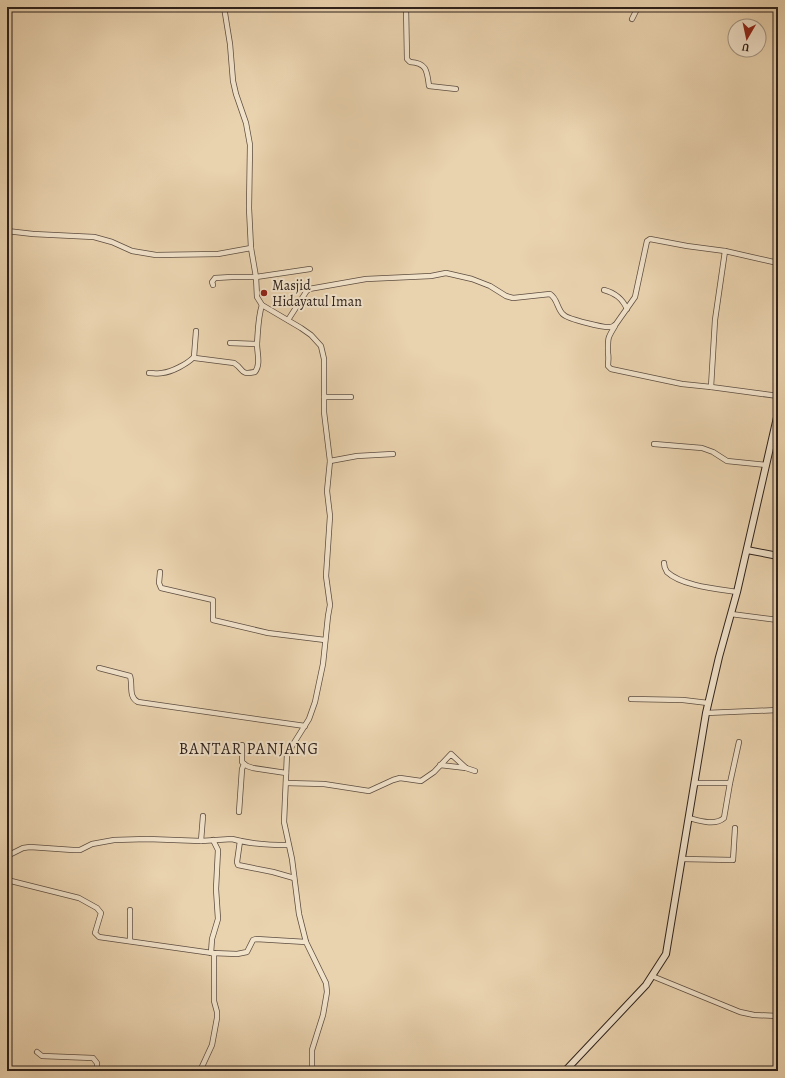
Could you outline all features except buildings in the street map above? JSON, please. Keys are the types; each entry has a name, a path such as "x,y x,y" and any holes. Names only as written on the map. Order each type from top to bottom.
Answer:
{"street":[{"path":"224,7 232,57 233,81 246,123 250,145 248,208 257,297 262,305 311,335 321,346 324,359 324,412 330,461 327,491 330,516 326,576 330,605 323,664 315,702 305,726 288,749 286,761 284,822 292,859 299,914 306,942 326,983 327,992 324,1015 312,1050 312,1071"},
{"path":"406,7 407,59 410,62 423,65 426,69 429,86 456,89"},
{"path":"632,19 638,7"},
{"path":"7,230 33,234 94,237 112,242 132,251 156,255 218,254 251,248"},
{"path":"778,263 649,239 647,241 635,297 607,339 608,366 611,370 667,382 778,396"},
{"path":"711,387 715,320 725,252"},
{"path":"213,285 212,282 215,278 256,277 310,269"},
{"path":"288,320 309,289 366,279 431,276 446,273 472,279 490,286 506,296 513,298 550,294 554,296 562,314 567,318 609,327 616,324"},
{"path":"604,290 619,296 628,309"},
{"path":"194,357 204,360 234,363 241,371 245,373 255,372 258,368 257,344 262,305"},
{"path":"149,373 166,372 186,364 194,357 196,331"},
{"path":"230,343 257,344"},
{"path":"324,397 351,397"},
{"path":"565,1071 646,985 666,954 669,945 706,713 730,614 737,592 778,413"},
{"path":"654,444 702,448 713,452 727,461 766,465"},
{"path":"330,461 356,456 393,454"},
{"path":"747,550 778,556"},
{"path":"664,563 667,571 681,580 700,586 737,592"},
{"path":"160,572 160,588 213,600 213,620 268,633 325,640"},
{"path":"730,614 778,620"},
{"path":"99,668 130,676 132,696 134,700 138,702 305,726"},
{"path":"631,699 683,700 708,704"},
{"path":"706,713 778,710"},
{"path":"689,818 708,822 716,822 724,818 739,742"},
{"path":"242,745 241,756 244,764 253,768 286,773"},
{"path":"286,783 324,784 369,791 400,778 421,781 440,766 451,754 466,768"},
{"path":"239,812 242,769 244,764"},
{"path":"440,766 466,768 475,771"},
{"path":"695,783 730,783"},
{"path":"201,841 203,816"},
{"path":"682,859 733,860 735,828"},
{"path":"7,856 23,848 30,847 80,850 92,844 114,840 147,839 201,841 232,839 288,845"},
{"path":"200,1071 212,1046 217,1018 214,1001 212,939 218,919 216,889 218,850 213,840"},
{"path":"240,841 237,862 238,865 294,878"},
{"path":"7,880 79,898 100,911 100,916 95,931 96,935 99,937 178,949 237,954 246,953 253,940 256,939 306,942"},
{"path":"130,910 130,941"},
{"path":"652,976 740,1012 754,1015 778,1016"},
{"path":"37,1052 42,1056 93,1058 98,1063 97,1071"}],"place":[{"name":"Masjid Hidayatul Iman","path":"264,293"}],"district":[{"name":"BANTAR PANJANG","path":"249,749"}]}
